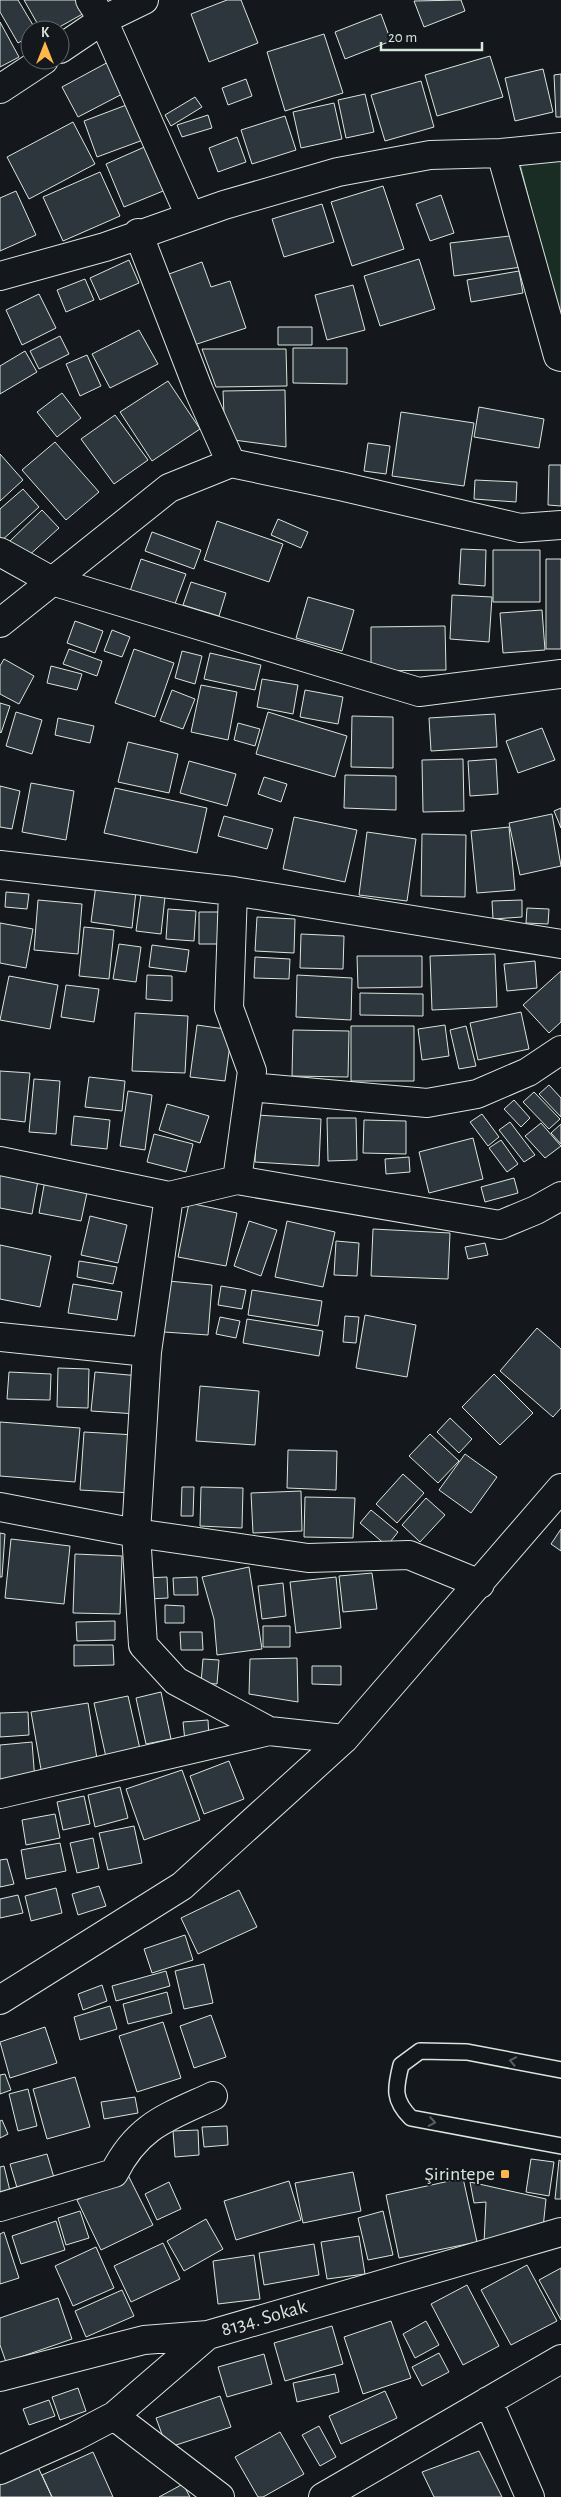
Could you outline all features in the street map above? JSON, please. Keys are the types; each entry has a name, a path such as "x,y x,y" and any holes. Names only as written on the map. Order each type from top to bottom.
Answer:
{"street":[{"path":"70,38 97,10 144,0"},
{"path":"97,10 190,216"},
{"path":"0,89 29,70"},
{"path":"0,276 105,247 138,233 190,216 338,172 430,155 501,153 561,147"},
{"path":"501,153 558,356 561,357"},
{"path":"138,233 199,391 231,464"},
{"path":"0,623 168,488 231,464 340,486 520,528 561,525"},
{"path":"0,552 52,581 418,692 561,674"},
{"path":"0,865 233,891 561,944"},
{"path":"233,891 229,1008 252,1071 237,1180"},
{"path":"250,1087 427,1103 477,1094 528,1072 561,1050"},
{"path":"0,1161 169,1196 237,1180 500,1225 536,1210 561,1196"},
{"path":"169,1196 146,1352 136,1533 143,1645 176,1681 269,1732"},
{"path":"0,1337 146,1352"},
{"path":"0,2000 182,1886 344,1739 480,1584 561,1488"},
{"path":"0,1507 136,1533 308,1558 409,1555 480,1584"},
{"path":"0,1794 269,1732 344,1739"},
{"path":"0,2207 114,2173 124,2152 155,2122 213,2096"},
{"name":"8134. Sokak","path":"0,2470 74,2437 114,2416 208,2335 561,2232"},
{"path":"0,2377 144,2340 208,2335"},
{"path":"323,2497 561,2359"},
{"path":"488,2401 530,2497"},
{"path":"114,2416 220,2497"}],"lane":[{"path":"561,2070 467,2052 420,2051 401,2065 396,2085 399,2107 411,2118 561,2146"}],"green space":[{"path":"519,160 561,161 561,322 560,322"}],"building":[{"path":"0,0 18,0 30,20 20,20 20,42 18,43 0,12"},
{"path":"24,0 82,0 88,11 70,21 35,20"},
{"path":"227,0 241,0 258,43 209,62 191,14"},
{"path":"461,0 465,11 424,27 414,1"},
{"path":"381,14 391,41 345,59 335,32"},
{"path":"0,22 19,57 0,67"},
{"path":"324,34 343,93 285,111 267,52"},
{"path":"490,56 503,97 437,116 425,75"},
{"path":"112,60 128,91 78,117 62,87"},
{"path":"543,69 553,112 515,121 505,78"},
{"path":"561,74 561,117 556,117 554,75"},
{"path":"246,79 252,96 228,105 222,88"},
{"path":"421,81 434,127 385,141 371,95"},
{"path":"365,94 374,132 346,138 338,100"},
{"path":"195,97 202,107 171,126 165,115"},
{"path":"334,103 342,139 301,148 293,112"},
{"path":"129,104 143,140 97,157 84,121"},
{"path":"208,115 212,128 182,137 177,125"},
{"path":"285,116 296,150 252,164 241,130"},
{"path":"73,122 95,164 29,199 7,157"},
{"path":"237,137 246,162 218,172 209,148"},
{"path":"149,145 168,189 124,207 106,164"},
{"path":"100,172 120,216 63,241 43,197"},
{"path":"383,186 404,249 352,266 331,202"},
{"path":"16,191 36,235 0,251 0,198"},
{"path":"441,195 454,233 430,241 416,204"},
{"path":"322,204 334,242 284,257 272,219"},
{"path":"518,235 522,267 454,276 450,243"},
{"path":"419,259 435,309 380,326 364,276"},
{"path":"129,260 139,283 100,300 90,278"},
{"path":"202,262 211,287 230,281 246,328 194,345 169,274"},
{"path":"519,271 523,293 471,302 467,280"},
{"path":"85,279 94,300 66,312 57,290"},
{"path":"353,285 365,330 327,340 315,295"},
{"path":"39,294 56,328 22,345 6,310"},
{"path":"278,327 312,327 312,345 278,345"},
{"path":"139,330 158,364 110,388 92,354"},
{"path":"60,336 69,354 39,369 30,351"},
{"path":"293,348 347,348 347,384 293,383"},
{"path":"202,349 286,349 287,386 216,387"},
{"path":"25,351 37,372 0,394 0,366"},
{"path":"87,355 101,386 80,396 66,364"},
{"path":"168,381 200,429 152,461 120,412"},
{"path":"285,390 286,447 234,440 224,415 223,391"},
{"path":"62,393 81,418 57,437 37,412"},
{"path":"479,407 544,419 539,448 474,437"},
{"path":"401,412 474,423 464,486 392,476"},
{"path":"115,415 148,460 114,484 81,439"},
{"path":"55,442 99,492 66,520 22,470"},
{"path":"368,443 390,446 386,474 364,471"},
{"path":"0,454 23,480 0,501"},
{"path":"549,465 561,465 561,506 548,505"},
{"path":"475,480 517,482 516,502 474,499"},
{"path":"23,489 39,507 0,542 0,509"},
{"path":"42,510 59,528 25,559 9,542"},
{"path":"278,519 308,532 301,548 271,535"},
{"path":"217,521 283,544 269,582 204,560"},
{"path":"152,532 201,550 194,569 145,551"},
{"path":"461,549 486,550 485,586 459,584"},
{"path":"493,550 540,550 540,602 493,602"},
{"path":"141,559 186,574 172,612 128,597"},
{"path":"546,559 561,559 561,649 546,649"},
{"path":"191,582 226,593 219,616 183,605"},
{"path":"452,595 492,597 489,642 450,639"},
{"path":"308,597 354,610 342,651 296,638"},
{"path":"542,610 545,650 503,653 500,613"},
{"path":"75,621 103,631 95,653 67,643"},
{"path":"445,626 446,670 371,671 371,627"},
{"path":"112,630 130,637 122,657 104,651"},
{"path":"69,649 102,661 97,676 63,664"},
{"path":"134,649 174,663 155,717 115,703"},
{"path":"182,651 202,656 195,684 175,678"},
{"path":"210,653 261,665 255,690 204,679"},
{"path":"4,659 34,676 19,704 0,694 0,666"},
{"path":"51,666 82,674 77,690 47,683"},
{"path":"262,679 298,685 293,714 257,707"},
{"path":"201,685 237,692 228,740 191,732"},
{"path":"172,690 195,699 183,729 160,721"},
{"path":"305,690 343,697 338,724 300,717"},
{"path":"0,703 10,706 1,733 0,732"},
{"path":"16,712 42,720 32,754 6,746"},
{"path":"268,712 347,736 335,777 256,754"},
{"path":"495,714 497,747 431,751 429,718"},
{"path":"352,716 393,717 393,768 351,767"},
{"path":"58,718 94,726 90,743 55,735"},
{"path":"238,723 260,729 255,746 234,740"},
{"path":"542,728 555,760 518,773 506,741"},
{"path":"128,742 178,754 169,793 118,782"},
{"path":"463,759 464,811 423,812 422,760"},
{"path":"496,759 498,794 470,796 468,761"},
{"path":"189,761 236,774 227,806 180,793"},
{"path":"345,775 396,776 396,810 344,808"},
{"path":"264,777 287,784 281,802 258,794"},
{"path":"31,783 74,791 66,840 22,832"},
{"path":"0,786 20,791 12,829 0,827"},
{"path":"115,788 207,808 197,853 104,833"},
{"path":"561,808 561,828 554,811"},
{"path":"552,814 561,866 520,875 509,823"},
{"path":"224,816 273,829 267,849 218,836"},
{"path":"294,817 357,830 345,882 283,869"},
{"path":"509,827 515,890 477,893 471,831"},
{"path":"367,832 416,839 407,901 359,895"},
{"path":"422,834 466,835 465,897 421,896"},
{"path":"96,885 136,891 132,928 91,922"},
{"path":"6,892 29,894 27,909 5,907"},
{"path":"141,894 165,897 161,934 136,931"},
{"path":"38,900 82,904 78,954 34,950"},
{"path":"522,900 522,917 493,919 492,901"},
{"path":"527,908 549,909 548,924 526,923"},
{"path":"168,909 196,911 194,941 166,939"},
{"path":"199,912 220,912 220,944 199,944"},
{"path":"257,917 295,919 294,953 255,951"},
{"path":"0,923 33,929 26,968 0,963"},
{"path":"84,927 114,930 109,979 79,976"},
{"path":"301,934 344,936 343,969 300,968"},
{"path":"119,944 141,947 136,982 113,979"},
{"path":"152,945 189,950 186,972 149,967"},
{"path":"495,954 497,1007 432,1010 430,956"},
{"path":"357,956 422,956 422,987 358,988"},
{"path":"255,957 290,959 289,979 254,978"},
{"path":"535,961 537,988 507,991 504,964"},
{"path":"561,971 561,1022 549,1033 523,1005"},
{"path":"147,975 172,976 172,1001 146,999"},
{"path":"297,975 352,978 351,1020 296,1017"},
{"path":"9,976 58,985 50,1029 0,1020"},
{"path":"66,985 99,989 94,1022 61,1017"},
{"path":"360,993 423,994 423,1016 360,1015"},
{"path":"521,1012 529,1049 478,1060 470,1023"},
{"path":"135,1013 188,1016 185,1073 132,1071"},
{"path":"197,1025 232,1030 225,1081 190,1077"},
{"path":"445,1025 449,1056 422,1060 418,1029"},
{"path":"351,1026 414,1026 414,1081 351,1081"},
{"path":"466,1026 476,1066 459,1069 450,1030"},
{"path":"293,1030 349,1031 348,1077 292,1076"},
{"path":"0,1071 30,1073 25,1122 0,1119"},
{"path":"89,1077 125,1081 122,1111 85,1107"},
{"path":"34,1079 60,1081 56,1134 29,1132"},
{"path":"549,1085 561,1098 561,1117 539,1094"},
{"path":"128,1091 152,1095 145,1150 120,1146"},
{"path":"534,1092 560,1119 549,1129 523,1102"},
{"path":"514,1100 530,1118 521,1127 504,1109"},
{"path":"167,1104 209,1116 200,1143 159,1130"},
{"path":"482,1114 499,1137 488,1146 470,1122"},
{"path":"257,1115 321,1119 319,1166 255,1162"},
{"path":"74,1116 110,1120 107,1149 71,1145"},
{"path":"327,1118 356,1118 357,1160 328,1161"},
{"path":"364,1120 406,1121 406,1154 363,1153"},
{"path":"510,1122 535,1155 524,1162 499,1130"},
{"path":"541,1123 561,1146 545,1158 525,1136"},
{"path":"561,1124 561,1144 551,1133"},
{"path":"154,1134 193,1144 186,1172 147,1162"},
{"path":"473,1138 483,1179 429,1193 419,1152"},
{"path":"501,1140 518,1164 507,1172 489,1148"},
{"path":"409,1157 410,1172 386,1174 385,1159"},
{"path":"0,1173 39,1175 32,1214 0,1208"},
{"path":"514,1178 518,1193 485,1202 481,1187"},
{"path":"45,1180 88,1188 81,1221 39,1213"},
{"path":"189,1203 237,1213 226,1266 178,1257"},
{"path":"90,1216 127,1225 118,1263 81,1255"},
{"path":"249,1221 277,1230 261,1276 234,1266"},
{"path":"287,1221 335,1232 323,1287 275,1277"},
{"path":"373,1229 450,1233 448,1279 371,1276"},
{"path":"336,1241 359,1243 357,1276 334,1275"},
{"path":"485,1243 488,1255 468,1259 465,1247"},
{"path":"0,1245 51,1256 40,1307 0,1299"},
{"path":"79,1261 117,1267 113,1284 77,1277"},
{"path":"168,1281 212,1285 208,1335 164,1332"},
{"path":"73,1284 122,1292 117,1320 68,1313"},
{"path":"221,1286 246,1290 242,1309 218,1305"},
{"path":"252,1290 322,1301 318,1326 248,1315"},
{"path":"365,1315 416,1325 407,1377 356,1368"},
{"path":"345,1316 359,1317 356,1343 343,1342"},
{"path":"220,1317 240,1321 236,1338 216,1334"},
{"path":"247,1319 323,1331 319,1356 243,1343"},
{"path":"537,1328 561,1349 561,1408 553,1417 500,1371"},
{"path":"58,1368 89,1369 88,1408 57,1407"},
{"path":"9,1372 51,1374 50,1400 7,1399"},
{"path":"95,1372 140,1376 137,1414 91,1411"},
{"path":"494,1374 533,1413 500,1445 462,1407"},
{"path":"200,1386 259,1391 255,1445 196,1441"},
{"path":"450,1418 472,1439 459,1453 437,1432"},
{"path":"0,1422 80,1428 75,1482 0,1476"},
{"path":"84,1432 135,1435 131,1493 80,1490"},
{"path":"430,1434 459,1461 438,1483 409,1456"},
{"path":"288,1450 337,1451 336,1490 287,1488"},
{"path":"465,1454 497,1477 471,1513 439,1490"},
{"path":"403,1474 424,1493 397,1523 376,1504"},
{"path":"182,1487 194,1487 193,1516 181,1516"},
{"path":"201,1487 243,1488 242,1528 200,1526"},
{"path":"301,1491 302,1531 253,1533 251,1493"},
{"path":"305,1497 355,1498 353,1538 304,1537"},
{"path":"426,1498 445,1515 420,1542 402,1525"},
{"path":"371,1510 398,1532 387,1546 360,1523"},
{"path":"561,1529 561,1551 551,1544"},
{"path":"0,1533 5,1534 2,1577 0,1577"},
{"path":"11,1539 70,1546 64,1604 5,1598"},
{"path":"75,1554 122,1556 120,1614 73,1613"},
{"path":"249,1567 262,1649 217,1655 214,1619 202,1577"},
{"path":"372,1573 377,1609 343,1612 339,1576"},
{"path":"167,1577 168,1598 148,1599 147,1578"},
{"path":"197,1577 198,1595 174,1595 173,1578"},
{"path":"336,1577 341,1628 296,1633 290,1582"},
{"path":"283,1583 286,1616 262,1619 258,1586"},
{"path":"165,1605 184,1606 184,1623 165,1623"},
{"path":"115,1621 115,1640 77,1641 76,1622"},
{"path":"263,1626 290,1626 290,1647 263,1647"},
{"path":"180,1632 202,1632 203,1650 181,1650"},
{"path":"74,1645 113,1645 114,1665 74,1666"},
{"path":"297,1658 298,1702 249,1694 250,1659"},
{"path":"203,1659 219,1660 217,1684 201,1683"},
{"path":"312,1666 341,1666 341,1685 312,1684"},
{"path":"161,1692 171,1739 146,1744 136,1698"},
{"path":"128,1696 140,1749 106,1757 94,1703"},
{"path":"88,1703 98,1765 42,1775 31,1712"},
{"path":"28,1712 29,1735 0,1737 0,1713"},
{"path":"208,1720 209,1739 185,1741 183,1722"},
{"path":"32,1742 35,1781 0,1783 0,1745"},
{"path":"229,1761 244,1799 204,1814 190,1776"},
{"path":"182,1770 200,1820 144,1840 126,1789"},
{"path":"120,1787 128,1818 95,1827 88,1795"},
{"path":"84,1796 90,1824 63,1830 57,1802"},
{"path":"55,1814 60,1838 26,1845 22,1820"},
{"path":"134,1826 142,1863 108,1870 99,1833"},
{"path":"93,1838 99,1868 77,1873 70,1843"},
{"path":"60,1843 66,1871 26,1879 21,1850"},
{"path":"7,1859 14,1884 0,1887 0,1860"},
{"path":"99,1886 106,1906 78,1915 72,1894"},
{"path":"56,1888 62,1913 31,1921 25,1896"},
{"path":"239,1890 257,1927 198,1954 181,1918"},
{"path":"18,1895 23,1913 0,1918 0,1899"},
{"path":"185,1935 193,1960 152,1973 144,1949"},
{"path":"204,1964 213,2003 184,2009 175,1971"},
{"path":"166,1971 170,1986 116,2001 112,1986"},
{"path":"102,1985 107,2001 83,2010 78,1994"},
{"path":"167,1992 172,2013 128,2024 123,2004"},
{"path":"110,2006 117,2029 80,2040 74,2017"},
{"path":"211,2015 226,2057 194,2068 180,2026"},
{"path":"163,2022 181,2078 137,2092 119,2036"},
{"path":"45,2027 57,2063 10,2078 0,2042"},
{"path":"5,2074 11,2090 0,2094 0,2075"},
{"path":"75,2077 90,2127 47,2139 33,2089"},
{"path":"28,2089 37,2126 18,2131 9,2094"},
{"path":"135,2097 138,2113 104,2119 101,2102"},
{"path":"2,2120 8,2134 0,2138 0,2121"},
{"path":"227,2126 228,2145 204,2147 202,2127"},
{"path":"198,2130 199,2155 175,2157 173,2131"},
{"path":"47,2154 55,2181 18,2191 10,2164"},
{"path":"531,2159 554,2162 549,2196 526,2192"},
{"path":"559,2160 561,2161 561,2199 555,2199"},
{"path":"4,2166 11,2195 0,2197 0,2167"},
{"path":"353,2172 361,2211 303,2223 295,2183"},
{"path":"128,2175 153,2225 101,2250 77,2200"},
{"path":"463,2178 477,2242 399,2258 386,2195"},
{"path":"289,2181 301,2220 236,2240 224,2201"},
{"path":"169,2182 181,2209 157,2220 145,2194"},
{"path":"470,2182 546,2199 543,2228 484,2243 486,2202 474,2203"},
{"path":"80,2211 89,2238 66,2245 58,2218"},
{"path":"383,2211 393,2255 368,2260 358,2218"},
{"path":"206,2219 223,2249 184,2271 167,2241"},
{"path":"56,2221 65,2250 21,2264 12,2236"},
{"path":"4,2232 19,2278 0,2284 0,2234"},
{"path":"359,2236 365,2274 327,2279 321,2242"},
{"path":"163,2243 180,2279 131,2302 114,2266"},
{"path":"314,2244 319,2275 264,2285 259,2253"},
{"path":"96,2247 114,2288 73,2306 55,2266"},
{"path":"254,2255 260,2299 218,2304 213,2261"},
{"path":"527,2265 557,2321 511,2345 481,2290"},
{"path":"561,2268 561,2320 539,2280"},
{"path":"467,2285 499,2346 463,2365 431,2304"},
{"path":"122,2290 134,2316 86,2337 75,2311"},
{"path":"58,2298 72,2339 6,2362 0,2345 0,2318"},
{"path":"391,2321 411,2378 363,2394 344,2337"},
{"path":"426,2321 439,2345 415,2358 403,2334"},
{"path":"332,2326 343,2364 285,2381 274,2343"},
{"path":"439,2353 449,2372 422,2386 412,2367"},
{"path":"264,2354 272,2384 227,2397 218,2367"},
{"path":"335,2374 339,2392 297,2402 293,2383"},
{"path":"78,2388 86,2411 60,2420 52,2397"},
{"path":"385,2391 397,2418 341,2444 329,2416"},
{"path":"220,2396 231,2427 167,2448 156,2418"},
{"path":"49,2400 55,2416 29,2425 23,2409"},
{"path":"319,2426 336,2457 320,2466 302,2435"},
{"path":"280,2432 304,2474 263,2497 258,2497 235,2457"},
{"path":"479,2451 502,2497 434,2497 422,2472"},
{"path":"93,2452 113,2497 52,2497 42,2475"},
{"path":"37,2465 52,2497 0,2497 0,2482"},
{"path":"183,2484 190,2497 159,2497"}],"place":[{"name":"Şirintepe","path":"505,2174"}]}
